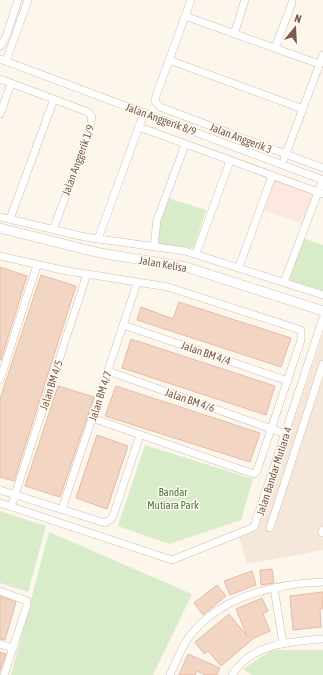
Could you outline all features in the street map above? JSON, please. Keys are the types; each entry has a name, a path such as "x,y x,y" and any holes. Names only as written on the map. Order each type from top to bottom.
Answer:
{"main road":[{"name":"Jalan Kelisa","path":"0,228 100,253 186,267 323,311"}],"street":[{"path":"0,46 6,37 18,0"},
{"path":"3,60 28,0"},
{"path":"191,0 169,60 303,109"},
{"path":"234,34 245,0"},
{"path":"275,48 292,3"},
{"path":"185,16 319,64"},
{"path":"282,164 323,55"},
{"name":"Jalan Anggerik 8/9","path":"3,60 323,180"},
{"name":"Jalan Anggerik 3","path":"169,60 155,101 160,107 285,155 322,166"},
{"name":"Jalan Anggerik 1/9","path":"0,79 88,112 92,120 52,230"},
{"path":"0,114 12,84"},
{"path":"10,219 54,99"},
{"path":"98,239 144,113"},
{"path":"139,127 320,193"},
{"path":"154,246 157,220 185,145"},
{"path":"196,254 230,161"},
{"path":"239,267 272,176"},
{"path":"284,282 320,193 323,180"},
{"path":"0,217 52,230 98,239 176,249 239,267 323,295"},
{"path":"0,256 37,265 181,290 301,330 301,340 273,429 257,471 254,474 92,418"},
{"path":"0,380 37,265"},
{"name":"Jalan BM 4/5","path":"11,507 87,274"},
{"name":"Jalan BM 4/7","path":"62,509 137,283"},
{"name":"Jalan Bandar Mutiara 4","path":"0,503 168,559 177,559 254,527 274,471 323,318"},
{"name":"Jalan BM 4/4","path":"123,325 288,381"},
{"path":"270,528 323,364"},
{"name":"Jalan BM 4/6","path":"108,371 286,434"},
{"path":"0,490 102,523 109,521 114,513 140,435"},
{"path":"274,471 287,475"},
{"path":"170,675 190,636 213,614 235,599 274,588 323,582"},
{"path":"274,588 283,643"},
{"path":"0,591 27,601 25,612 4,675"},
{"path":"232,675 255,653 266,647 283,643 323,639"},
{"path":"0,644 13,648"}],"shaded area":[{"path":"275,174 316,188 304,224 262,210"},
{"path":"323,334 323,550 247,564 239,535 257,527"}],"green space":[{"path":"168,198 206,210 194,247 182,248 160,244 156,238 159,223"},
{"path":"303,238 323,245 323,291 288,280"},
{"name":"Bandar Mutiara Park","path":"145,445 253,479 241,520 169,544 118,526"},
{"path":"0,511 46,526 28,592 0,583"},
{"path":"49,532 192,594 153,675 11,675"},
{"path":"272,650 323,650 323,675 252,675 243,669"}],"building":[{"path":"0,267 27,276 1,360 0,360"},
{"path":"41,275 76,286 14,481 0,477 0,399"},
{"path":"179,302 291,338 281,367 137,320 141,307 173,319"},
{"path":"131,339 275,386 266,415 122,368"},
{"path":"58,386 94,397 60,497 25,486"},
{"path":"116,386 260,433 250,462 105,416"},
{"path":"97,435 128,446 107,509 76,498"},
{"path":"272,569 274,583 261,585 260,570"},
{"path":"252,571 256,585 230,595 224,581"},
{"path":"217,585 226,596 203,615 194,603"},
{"path":"323,592 323,609 320,609 321,627 293,630 290,596"},
{"path":"0,596 16,602 5,640 0,639"},
{"path":"262,598 268,611 263,614 270,631 254,638 221,666 208,651 204,654 195,642 229,614 247,636 236,609"},
{"path":"0,652 6,654 0,671"},
{"path":"188,654 220,668 217,675 205,675 197,671 195,675 179,675"}]}
